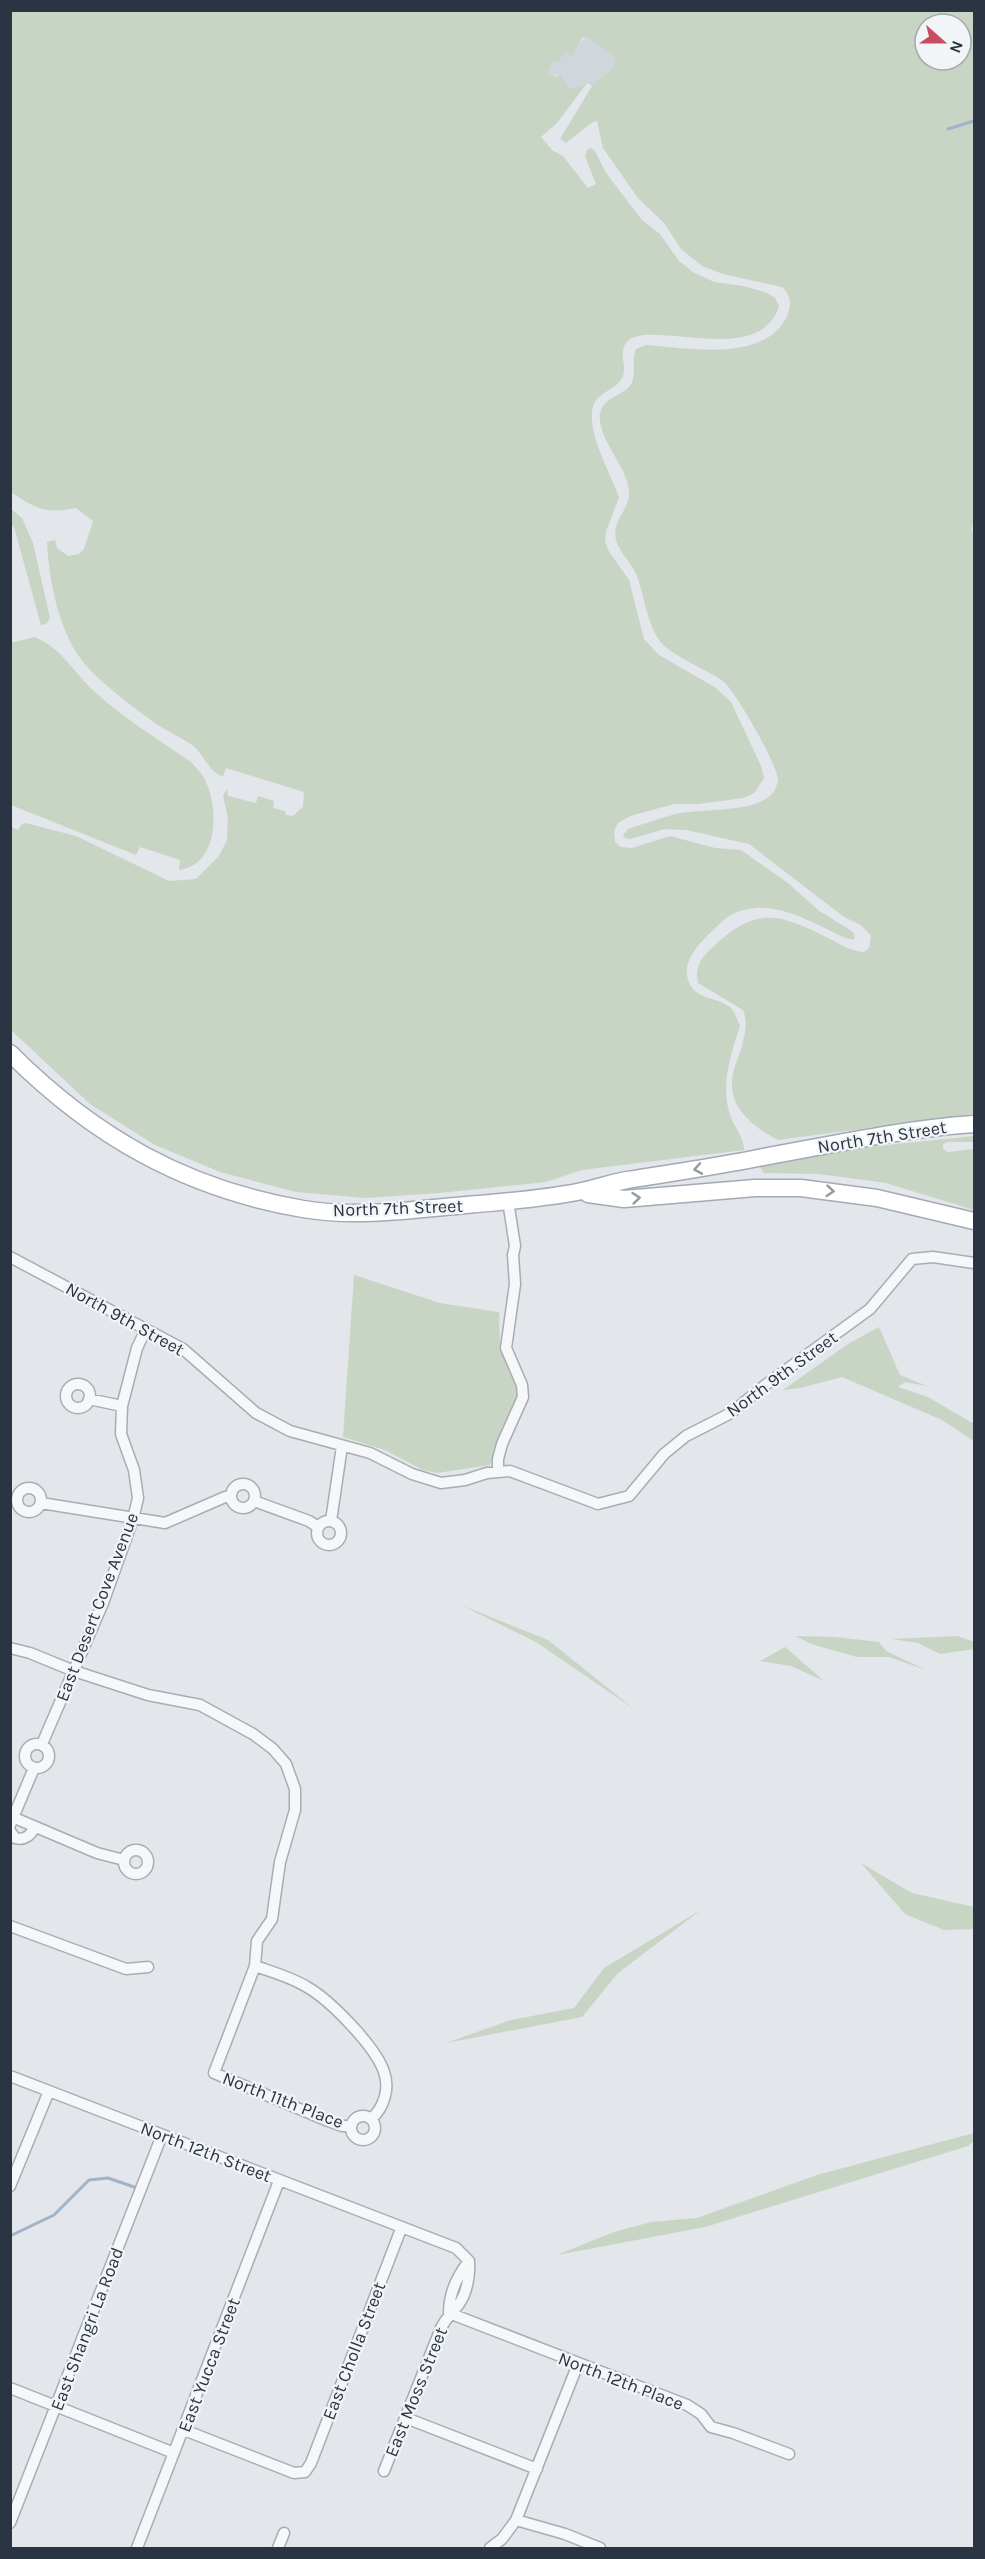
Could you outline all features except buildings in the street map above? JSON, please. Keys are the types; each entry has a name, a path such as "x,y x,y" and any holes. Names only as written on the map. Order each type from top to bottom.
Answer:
{"main road":[{"name":"North 7th Street","path":"10,1053 69,1108 106,1134 170,1169 222,1189 304,1209 340,1212 397,1212 578,1192 624,1181 894,1132 975,1124"},
{"name":"North 7th Street","path":"578,1192 624,1199 755,1188 801,1188 877,1198 975,1221"}],"street":[{"path":"498,1471 502,1444 523,1396 522,1385 506,1348 515,1284 513,1255 515,1246 508,1201"},
{"name":"North 9th Street","path":"10,1257 183,1349 256,1413 290,1431 370,1453 412,1474 441,1483 498,1471 510,1471 598,1504 629,1496 664,1454 686,1436 731,1413 780,1374 870,1309 912,1259 933,1257 975,1263"},
{"name":"East Desert Cove Avenue","path":"42,1744 103,1603 133,1519 138,1498 134,1470 121,1434 122,1406 137,1348 146,1329"},
{"path":"89,1399 122,1406"},
{"path":"331,1521 342,1446"},
{"path":"243,1484 253,1490 254,1501 249,1507 241,1508 234,1504 231,1497 236,1486 243,1484"},
{"path":"41,1503 165,1523 225,1497 231,1497"},
{"path":"254,1501 309,1521 318,1527"},
{"path":"331,1521 338,1525 341,1532 336,1543 328,1545 321,1542 317,1535 318,1527 322,1523 331,1521"},
{"path":"10,1648 148,1695 200,1705 225,1716 273,1749 286,1764 295,1789 295,1810 280,1862 272,1919 257,1941 255,1966 307,1987 331,2004 355,2030 379,2062 387,2084 381,2108 371,2119"},
{"name":"East Desert Cove Avenue","path":"42,1744 49,1752 49,1760 41,1767 34,1768 28,1764 25,1754 31,1745 42,1744"},
{"name":"East Desert Cove Avenue","path":"11,1820 34,1768"},
{"path":"11,1820 123,1860"},
{"path":"10,1831 15,1838 21,1839 29,1835 34,1827"},
{"path":"10,1926 126,1969 148,1967"},
{"name":"North 11th Place","path":"255,1966 214,2073 328,2121 351,2126"},
{"name":"North 12th Street","path":"10,2076 401,2229 456,2248 469,2261"},
{"path":"10,2186 49,2091"},
{"name":"North 11th Place","path":"364,2116 371,2119 375,2131 369,2139 356,2138 351,2126 357,2117 364,2116"},
{"name":"East Shangri La Road","path":"10,2523 162,2135"},
{"name":"East Yucca Street","path":"137,2548 279,2181"},
{"name":"East Cholla Street","path":"184,2430 294,2473 304,2472 311,2463 401,2229"},
{"name":"East Moss Street","path":"384,2471 448,2313 459,2304 470,2274 469,2261"},
{"name":"North 12th Place","path":"448,2313 687,2405 701,2414 711,2427 789,2454"},
{"path":"490,2548 502,2538 516,2520 578,2364"},
{"path":"10,2388 174,2453"},
{"path":"405,2418 537,2469"},
{"path":"516,2520 566,2534 600,2547"},
{"path":"278,2548 284,2533"}],"shaded area":[{"path":"587,37 615,58 613,67 592,86 587,83 569,89 559,76 548,73 552,62"}],"green space":[{"path":"11,10 974,11 974,522 971,531 974,531 974,1114 778,1140 753,1124 740,1109 732,1091 733,1072 745,1032 745,1014 743,1010 698,983 697,971 701,961 711,948 731,932 745,923 758,919 771,918 798,924 846,947 864,952 869,948 871,936 861,925 844,917 749,844 686,830 665,829 630,839 623,835 628,829 676,814 744,807 757,803 768,798 775,790 778,781 765,746 730,689 717,677 664,646 655,632 648,617 637,576 616,541 616,527 627,505 629,490 623,471 603,432 600,414 604,404 632,383 636,349 646,345 703,350 744,347 762,341 777,331 787,316 790,304 789,297 782,287 723,274 702,266 681,249 664,223 638,198 603,148 597,121 591,123 566,143 560,139 592,86 613,67 615,58 587,37 582,38 572,56 565,53 557,62 552,62 548,73 558,77 560,74 569,89 587,83 557,123 541,137 553,151 563,156 588,188 596,184 585,156 587,150 591,148 595,151 606,173 642,220 660,234 679,261 693,272 714,282 765,292 775,298 779,306 768,325 750,335 727,339 637,336 624,347 622,378 617,385 601,395 592,411 592,423 599,449 619,497 605,540 608,550 629,580 644,639 659,655 716,688 731,702 761,766 764,778 754,793 743,798 699,804 674,804 630,816 618,823 614,831 615,842 621,847 632,848 670,836 715,848 741,850 788,883 818,910 853,932 855,937 853,940 843,937 788,912 760,908 731,915 699,944 692,954 687,975 694,990 732,1009 740,1026 728,1070 726,1092 730,1115 744,1150 582,1170 546,1182 366,1198 296,1192 220,1172 155,1145 90,1104 11,1030 11,827 18,830 22,824 26,823 76,836 169,881 196,879 219,856 227,840 228,818 223,796 227,789 228,796 256,803 258,796 274,801 273,808 293,816 303,807 304,792 226,768 223,776 219,775 192,745 141,713 107,686 88,667 66,633 56,603 47,542 55,540 57,548 68,556 79,554 84,549 93,521 76,508 48,510 27,503 11,492"},
{"path":"11,509 22,518 33,543 50,618 46,624 41,625 14,527 11,524"},
{"path":"34,637 61,655 88,686 107,703 191,762 202,774 212,802 213,831 203,857 193,865 179,870 180,860 140,847 136,855 11,805 11,643"},
{"path":"974,1136 974,1142 949,1142 943,1144 943,1149 948,1152 974,1149 974,1210 886,1183 819,1174 764,1173 759,1166 868,1147"},
{"path":"354,1275 440,1303 499,1312 500,1347 519,1390 490,1465 437,1473 423,1470 385,1450 343,1437"},
{"path":"879,1327 900,1375 927,1386 905,1382 898,1387 928,1397 974,1424 974,1441 942,1420 842,1377 783,1390 848,1344"},
{"path":"461,1605 548,1640 634,1709 536,1642"},
{"path":"796,1636 835,1637 879,1642 886,1651 926,1670 889,1657 857,1657 811,1644"},
{"path":"957,1636 974,1642 974,1649 940,1654 918,1643 892,1639"},
{"path":"785,1647 824,1681 791,1666 760,1661"},
{"path":"861,1863 912,1893 974,1907 974,1929 944,1930 905,1914"},
{"path":"701,1910 618,1973 582,2017 446,2043 511,2020 574,2008 604,1968"},
{"path":"974,2133 974,2141 968,2146 705,2227 557,2255 614,2232 651,2222 697,2218 817,2175"}],"waterway":[{"path":"948,129 974,121"},
{"path":"10,2236 54,2215 89,2180 108,2178 140,2189"}]}
